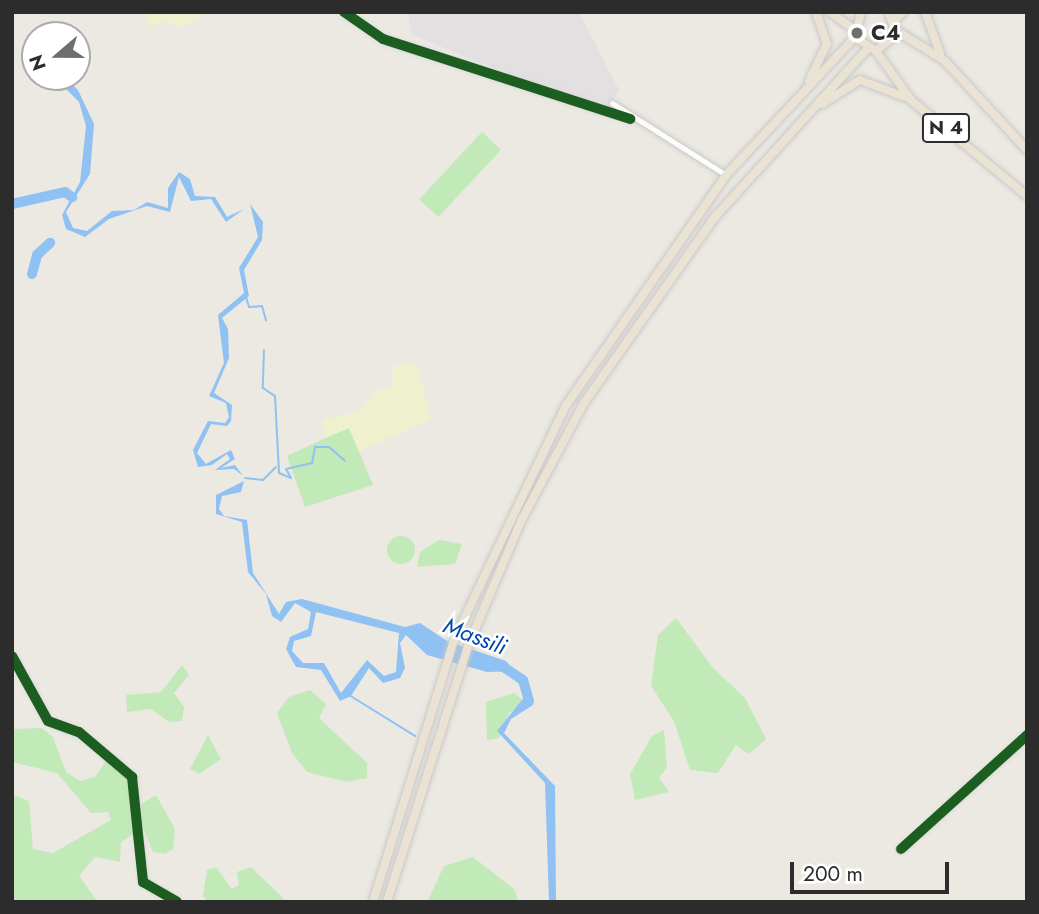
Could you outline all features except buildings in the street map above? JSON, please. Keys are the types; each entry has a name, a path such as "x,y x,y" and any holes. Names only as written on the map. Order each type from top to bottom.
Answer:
{"highway":[{"path":"798,95 825,55 827,32 816,12"},
{"name":"N 4","path":"830,12 871,50 911,100 1027,196"},
{"path":"373,902 454,640 565,407 726,175 854,33 861,12"},
{"path":"387,902 460,666 522,519 615,355 714,218 871,50 891,44 897,31 895,20 889,12"},
{"path":"895,20 903,12"},
{"path":"925,12 927,31 945,61"},
{"name":"N 4","path":"897,31 945,61 1027,150"},
{"path":"813,109 860,80 911,100"}],"street":[{"path":"344,12 383,39 631,119"},
{"path":"612,103 631,119 726,175"},
{"path":"12,656 48,721 107,751 132,777 143,882 177,902"},
{"path":"901,849 1027,735"}],"shaded area":[{"path":"408,12 579,12 619,90 609,108 567,97 412,35"}],"green space":[{"path":"482,132 501,150 438,217 419,199"},
{"path":"349,427 373,485 305,507 287,456"},
{"path":"401,536 411,540 415,550 411,560 401,564 391,560 387,550 391,540"},
{"path":"439,540 462,544 455,564 417,567 420,552"},
{"path":"676,618 713,668 745,698 766,739 749,754 736,745 718,773 690,770 674,721 651,686 658,635"},
{"path":"182,665 189,675 174,693 184,707 182,721 169,722 151,709 127,712 126,695 161,692"},
{"path":"310,690 326,704 319,718 367,763 367,778 347,782 307,772 292,753 277,713 289,697"},
{"path":"514,693 525,702 509,713 499,738 487,740 486,702"},
{"path":"42,728 53,737 66,772 80,781 95,777 108,758 127,779 135,833 121,842 120,862 95,857 79,876 98,902 12,902 12,794 29,801 33,849 53,853 111,820 108,812 91,813 57,773 12,762 12,729"},
{"path":"664,730 667,767 659,778 669,792 635,800 630,774 652,736"},
{"path":"208,735 221,759 199,774 190,769"},
{"path":"156,795 175,829 173,849 165,854 153,852 142,824 141,804"},
{"path":"473,857 514,889 519,902 427,902 444,866"},
{"path":"216,867 232,889 239,885 237,872 251,867 286,901 208,902 203,896 207,870"}],"sand":[{"path":"144,12 206,12 182,28 164,21 150,28"},
{"path":"404,362 418,368 431,419 359,452 349,428 325,438 322,420 360,411 374,392 393,385 393,367"}],"water":[{"path":"68,91 78,91 94,124 90,174 66,212 73,228 87,231 112,211 134,210 147,202 168,208 168,188 179,172 190,179 195,196 215,197 227,217 244,209 226,222 211,199 191,201 179,177 170,212 147,206 109,219 85,237 66,229 62,215 80,182 86,126 79,102"},
{"path":"250,204 263,222 262,240 244,270 249,296 222,318 228,329 229,358 214,393 232,405 231,421 227,426 211,424 197,453 206,464 231,450 235,459 221,468 235,465 243,476 234,469 215,470 230,459 227,454 212,465 198,467 193,450 208,421 225,423 229,417 226,403 209,396 224,363 218,315 244,293 239,268 258,237"},
{"path":"244,481 241,492 222,496 219,509 224,516 247,520 253,573 279,614 286,602 302,599 405,627 420,623 447,641 506,661 514,671 487,672 427,655 406,635 400,643 405,668 400,678 383,683 369,668 351,696 340,701 321,670 296,667 286,649 290,637 308,629 311,612 295,603 281,622 272,616 266,594 248,572 242,522 216,514 216,495","holes":["316,612 399,633 396,672 384,676 367,660 341,693 324,663 303,663 292,651 294,641 311,636"]},
{"path":"530,690 533,705 511,719 504,733 555,786 556,902 549,902 545,783 497,731"}],"waterway":[{"path":"12,204 65,192 72,197"},
{"path":"32,274 37,255 50,243"},
{"path":"246,297 249,307 262,306 266,320"},
{"path":"264,350 263,388 275,396 279,473 291,478 286,469 312,463 315,447 329,447 345,461"},
{"path":"245,478 263,480 276,467"},
{"name":"Massili","path":"502,666 523,680 529,701"},
{"path":"349,695 415,736"}],"cycle path":[{"path":"344,12 383,39 630,119"},
{"path":"12,656 48,721 79,732 132,777 143,882 177,902"},
{"path":"901,849 1027,735"}],"place":[{"name":"C4","path":"857,33"}]}
